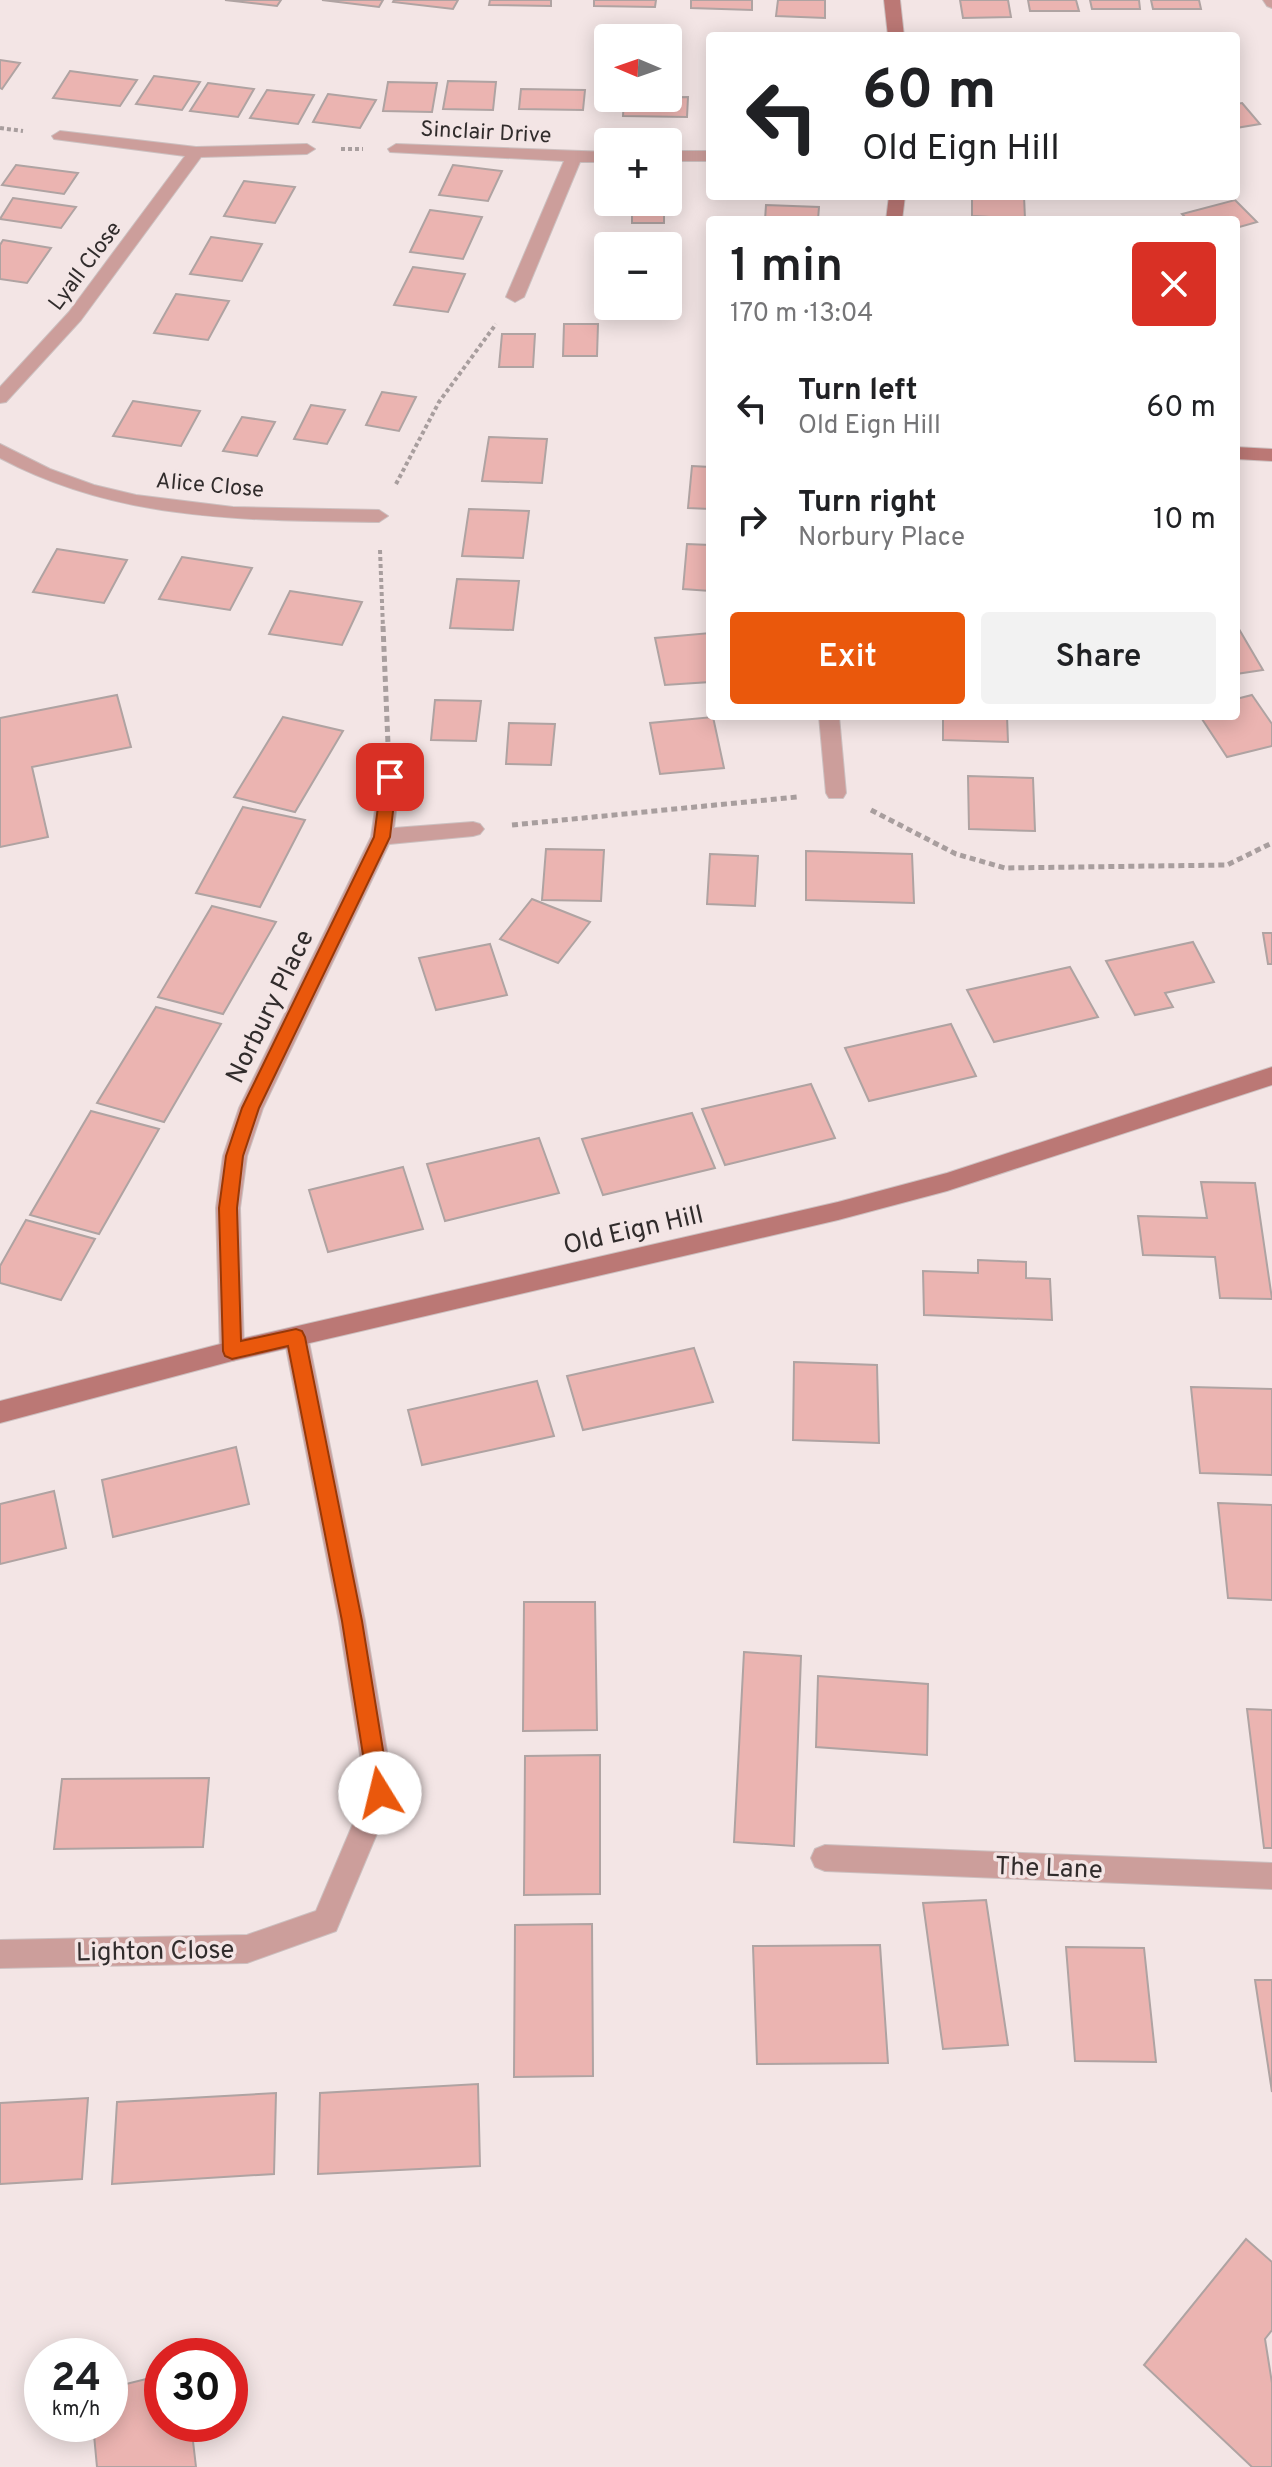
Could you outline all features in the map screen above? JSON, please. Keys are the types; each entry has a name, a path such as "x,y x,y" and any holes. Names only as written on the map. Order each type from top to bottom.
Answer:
{"street":[{"path":"892,0 896,32"},
{"path":"60,136 196,152 307,149"},
{"name":"Sinclair Drive","path":"396,149 594,157"},
{"name":"Lyall Close","path":"0,398 75,316 196,152"},
{"path":"682,156 706,156"},
{"name":"Sinclair Drive","path":"515,297 574,157"},
{"name":"Alice Close","path":"0,450 60,482 169,509 379,516"},
{"path":"1240,453 1272,455"},
{"path":"829,720 836,793"},
{"name":"Norbury Place","path":"232,1351 228,1208 235,1156 251,1108 382,837 390,777"},
{"path":"382,837 473,829"},
{"name":"Old Eign Hill","path":"0,1412 232,1351 838,1211 947,1182 1272,1076"},
{"name":"Lighton Close","path":"0,1954 247,1949 326,1921 380,1793 352,1621 296,1337"},
{"name":"The Lane","path":"825,1858 1272,1876"}],"path":[{"path":"307,149 396,149"},
{"path":"390,777 382,659 379,516 439,402 515,297"},
{"path":"473,829 836,793 956,854 1005,868 1227,865 1272,843"}],"building":[{"path":"225,0 281,0 277,6"},
{"path":"322,0 383,0 379,7"},
{"path":"394,0 458,0 453,9"},
{"path":"490,0 551,0 551,6 489,5"},
{"path":"594,0 656,0 655,7 594,6"},
{"path":"691,0 752,0 752,10 691,8"},
{"path":"778,0 825,0 825,18 776,16"},
{"path":"960,0 1008,0 1011,17 963,18"},
{"path":"1028,0 1076,0 1079,11 1030,11"},
{"path":"1090,0 1139,0 1140,9 1092,9"},
{"path":"1151,0 1199,0 1201,9 1153,9"},
{"path":"0,60 20,63 2,89 0,88"},
{"path":"70,71 137,80 120,106 53,98"},
{"path":"154,76 200,82 182,110 136,104"},
{"path":"448,81 496,82 493,110 443,109"},
{"path":"388,82 437,83 432,112 383,111"},
{"path":"208,83 254,89 238,117 190,111"},
{"path":"521,89 585,90 583,110 519,109"},
{"path":"267,90 314,95 298,124 250,118"},
{"path":"328,94 376,100 360,128 313,122"},
{"path":"682,97 688,97 687,117 623,116 623,112 682,112"},
{"path":"1242,103 1260,124 1240,127"},
{"path":"16,165 78,173 64,194 2,185"},
{"path":"453,165 502,171 488,201 439,195"},
{"path":"244,181 295,187 275,223 224,216"},
{"path":"13,198 76,207 61,228 0,219"},
{"path":"972,200 1024,200 1025,216 972,216"},
{"path":"1235,200 1257,222 1240,227 1240,216 1182,214"},
{"path":"766,205 819,207 818,216 765,216"},
{"path":"430,210 482,217 463,259 410,252"},
{"path":"632,216 664,216 664,223 632,223"},
{"path":"211,237 262,244 242,281 190,274"},
{"path":"3,240 51,248 27,283 0,279 0,245"},
{"path":"413,267 465,274 448,312 394,305"},
{"path":"176,294 229,301 208,340 154,333"},
{"path":"564,324 598,324 597,356 563,356"},
{"path":"502,334 535,334 533,367 499,367"},
{"path":"382,392 416,397 399,431 366,425"},
{"path":"133,401 200,411 181,446 113,436"},
{"path":"311,405 345,410 327,444 294,439"},
{"path":"242,417 275,422 257,456 223,451"},
{"path":"489,437 547,439 542,483 482,481"},
{"path":"692,466 706,467 706,509 688,508"},
{"path":"469,509 529,511 523,558 462,556"},
{"path":"687,544 706,545 706,591 683,589"},
{"path":"57,549 127,560 104,603 33,592"},
{"path":"182,557 252,568 230,610 159,599"},
{"path":"457,579 519,581 513,630 450,628"},
{"path":"290,591 362,602 342,645 269,634"},
{"path":"1240,631 1263,670 1240,673"},
{"path":"706,633 706,682 665,685 655,638"},
{"path":"117,695 131,747 32,767 48,837 0,847 0,718"},
{"path":"1252,695 1272,724 1272,746 1227,757 1203,720 1240,720 1240,698"},
{"path":"435,700 481,701 476,741 431,740"},
{"path":"283,717 343,731 295,812 234,797"},
{"path":"706,718 714,720 724,768 660,774 650,723"},
{"path":"943,720 1007,720 1008,742 943,740"},
{"path":"509,723 555,724 551,765 506,764"},
{"path":"968,776 1033,778 1035,831 969,829"},
{"path":"243,807 305,820 260,907 196,893"},
{"path":"546,849 604,850 601,901 542,900"},
{"path":"806,851 912,854 914,903 806,900"},
{"path":"710,854 758,856 755,906 707,904"},
{"path":"532,899 590,922 558,963 500,939"},
{"path":"212,906 276,922 223,1014 158,997"},
{"path":"1263,933 1272,933 1272,964 1268,964"},
{"path":"1193,942 1214,982 1165,993 1173,1007 1135,1015 1106,961"},
{"path":"490,944 507,995 436,1010 419,958"},
{"path":"1070,967 1098,1017 994,1042 967,990"},
{"path":"156,1007 221,1024 164,1122 97,1103"},
{"path":"951,1024 976,1076 869,1101 845,1048"},
{"path":"811,1084 835,1138 725,1165 702,1109"},
{"path":"91,1111 159,1129 99,1234 30,1215"},
{"path":"692,1113 715,1168 603,1195 582,1139"},
{"path":"539,1138 559,1193 445,1221 427,1164"},
{"path":"403,1167 423,1229 328,1252 309,1190"},
{"path":"1201,1182 1255,1183 1272,1299 1220,1298 1215,1257 1143,1255 1138,1216 1207,1218"},
{"path":"26,1220 95,1239 61,1300 0,1283 0,1266"},
{"path":"978,1260 1026,1262 1026,1278 1050,1279 1052,1320 924,1315 923,1271 978,1273"},
{"path":"694,1348 713,1402 583,1430 567,1376"},
{"path":"794,1362 877,1365 879,1443 793,1440"},
{"path":"537,1381 554,1436 422,1465 408,1410"},
{"path":"1191,1387 1272,1389 1272,1475 1200,1473"},
{"path":"236,1447 249,1504 113,1537 102,1480"},
{"path":"54,1491 66,1548 0,1564 0,1504"},
{"path":"1218,1503 1272,1505 1272,1600 1228,1598"},
{"path":"524,1602 595,1602 597,1730 523,1731"},
{"path":"744,1652 801,1656 794,1846 734,1842"},
{"path":"818,1676 928,1684 927,1755 816,1747"},
{"path":"1247,1709 1272,1710 1272,1848 1264,1848"},
{"path":"600,1755 600,1894 524,1895 525,1756"},
{"path":"209,1778 203,1847 54,1849 62,1779"},
{"path":"986,1900 1008,2045 943,2049 923,1903"},
{"path":"592,1924 593,2076 514,2077 515,1925"},
{"path":"880,1945 888,2063 757,2064 753,1946"},
{"path":"1066,1947 1144,1948 1156,2062 1075,2061"},
{"path":"1255,1980 1272,1980 1272,2092"},
{"path":"478,2084 480,2166 318,2174 320,2093"},
{"path":"276,2093 274,2174 112,2184 117,2102"},
{"path":"88,2098 82,2179 0,2184 0,2103"},
{"path":"1246,2239 1272,2262 1272,2330 1265,2339 1272,2383 1272,2467 1252,2467 1144,2365"},
{"path":"144,2380 144,2442 193,2442 196,2467 97,2467 95,2442 128,2442 128,2384"}],"route":[{"path":"380,1793 352,1621 296,1337 232,1351 228,1208 235,1156 251,1108 382,837 390,777"}]}
